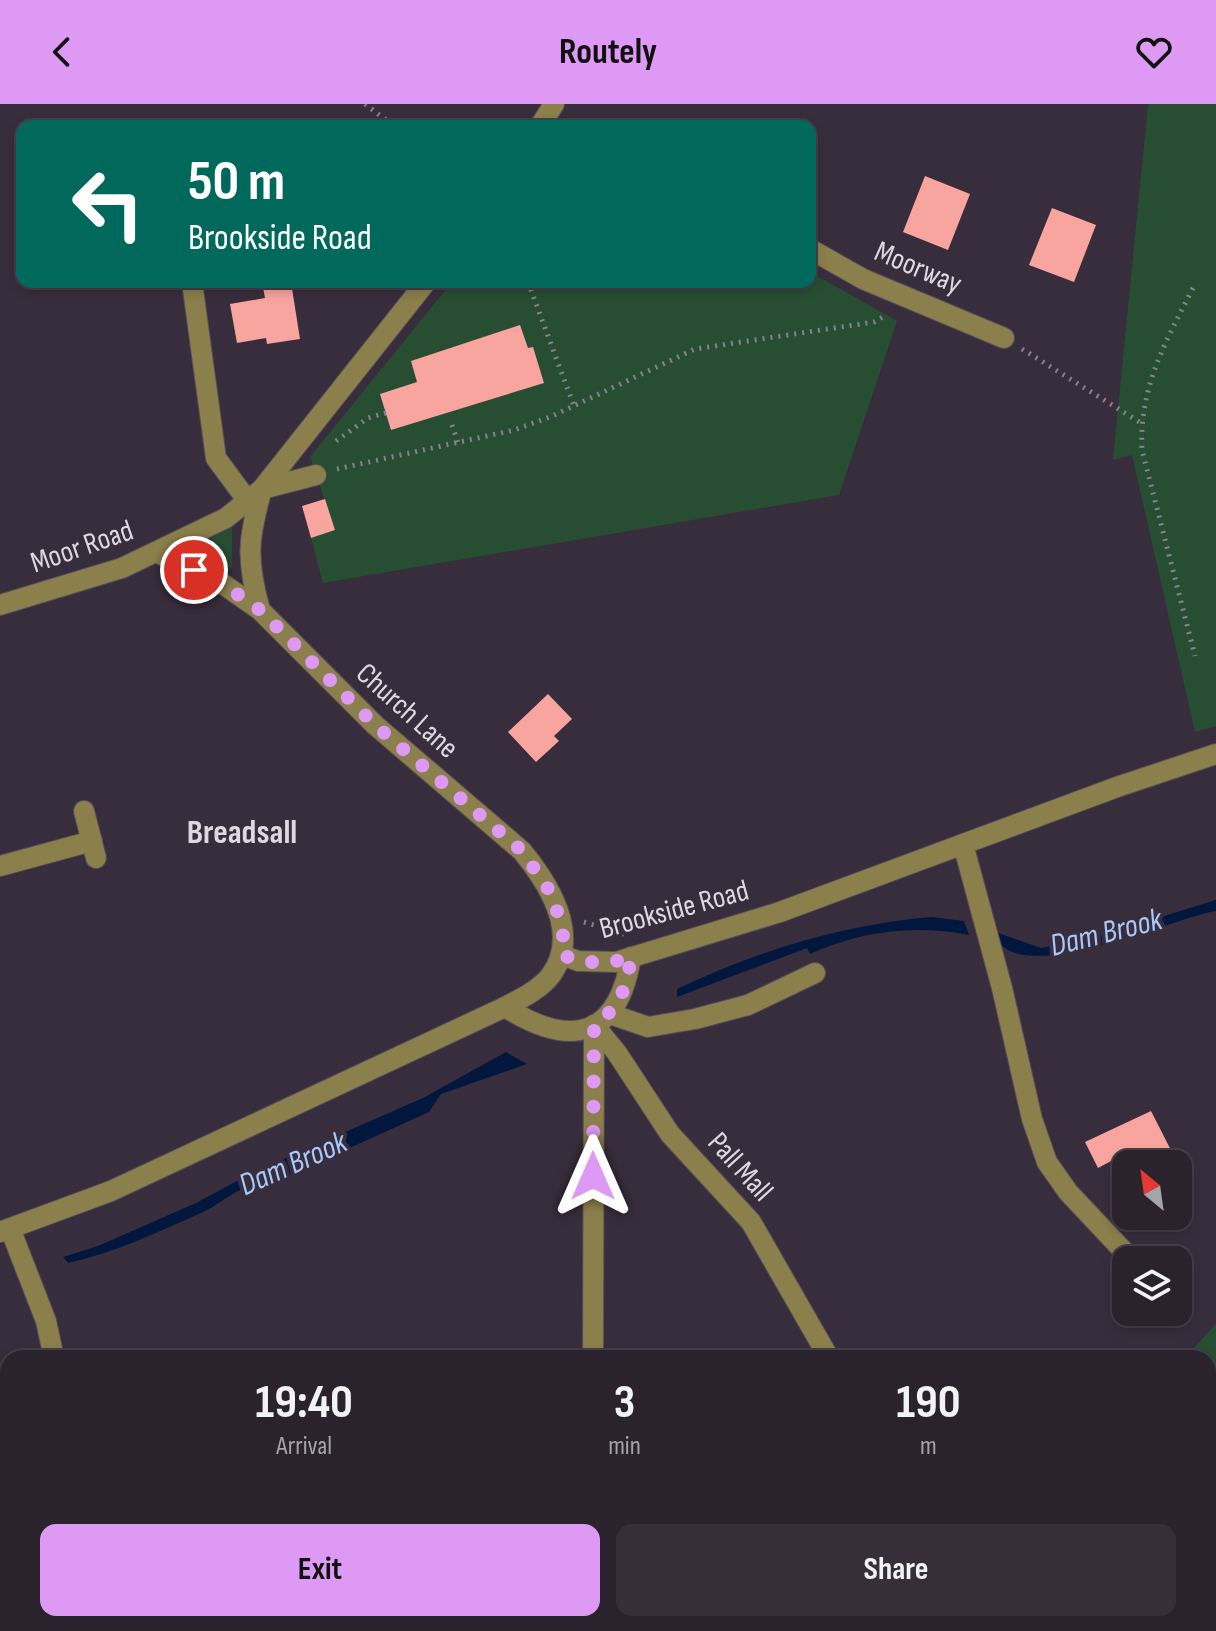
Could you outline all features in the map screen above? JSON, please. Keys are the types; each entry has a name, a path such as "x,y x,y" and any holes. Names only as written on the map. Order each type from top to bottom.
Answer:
{"street":[{"name":"Moorway","path":"816,252 897,293 1004,338"},
{"path":"193,288 216,458 255,494 318,474"},
{"name":"Moor Road","path":"0,605 122,568 226,518 255,494 421,288"},
{"name":"Moor Road","path":"255,494 249,538 252,581 260,610"},
{"name":"Church Lane","path":"158,553 220,582 260,610 375,725 522,851 541,874 560,915 562,955"},
{"name":"Brookside Road","path":"5,1231 111,1191 505,1007 550,977 562,955 602,964 780,912 1216,754"},
{"path":"0,866 94,850 84,811"},
{"path":"963,844 1002,988 1032,1119 1047,1162 1056,1178 1119,1246"},
{"path":"593,1350 602,1020 626,989 631,957"},
{"path":"505,1007 557,1033 602,1020 648,1027 748,1005 815,973"},
{"name":"Pall Mall","path":"602,1020 617,1053 670,1134 751,1222 824,1350"},
{"path":"5,1231 46,1321 52,1350"}],"path":[{"path":"365,104 386,120"},
{"path":"530,288 574,406"},
{"path":"1193,288 1146,387 1141,423 1142,450 1195,656"},
{"path":"318,474 514,430 574,406 695,349 874,322 886,315 897,293"},
{"path":"1004,338 1141,423"},
{"path":"318,474 324,455 336,441 368,418 386,413"},
{"path":"452,425 458,443"},
{"path":"560,915 668,946"}],"green space":[{"path":"1148,104 1216,104 1216,726 1195,732 1132,455 1113,460"},
{"path":"816,275 897,321 839,495 323,583 311,538 335,530 310,457 447,288 816,288"},
{"path":"232,526 232,569 195,547"},
{"path":"1216,1324 1216,1350 1192,1350"}],"water":[{"path":"1216,900 1216,911 1101,946 1067,953 1037,956 1012,952 996,939 998,933 1041,948 1096,937"},
{"path":"932,917 964,921 969,935 908,930 868,935 810,954 807,948 677,997 677,989 770,951 866,926"},
{"name":"Dam Brook","path":"506,1052 527,1064 441,1094 429,1112 272,1183 253,1184 201,1213 152,1235 85,1259 68,1263 63,1257 98,1246 196,1203 252,1173 423,1098"}],"building":[{"path":"925,176 970,194 948,250 903,232"},
{"path":"1052,208 1096,225 1074,282 1029,265"},
{"path":"263,288 292,288 300,339 267,344 266,338 237,343 230,304 265,298"},
{"path":"520,325 528,348 533,347 544,383 391,430 380,394 417,382 411,361"},
{"path":"325,499 335,530 311,538 302,506"},
{"path":"548,694 572,719 554,736 559,741 536,762 508,732"},
{"path":"1151,1111 1171,1150 1112,1150 1112,1161 1098,1168 1085,1142"}],"district":[{"name":"Breadsall","path":"242,832"}],"route":[{"path":"194,570 220,582 260,610 375,725 522,851 541,874 553,896 563,934 562,955 602,964 631,957 626,989 620,1003 594,1025 593,1176"}]}
